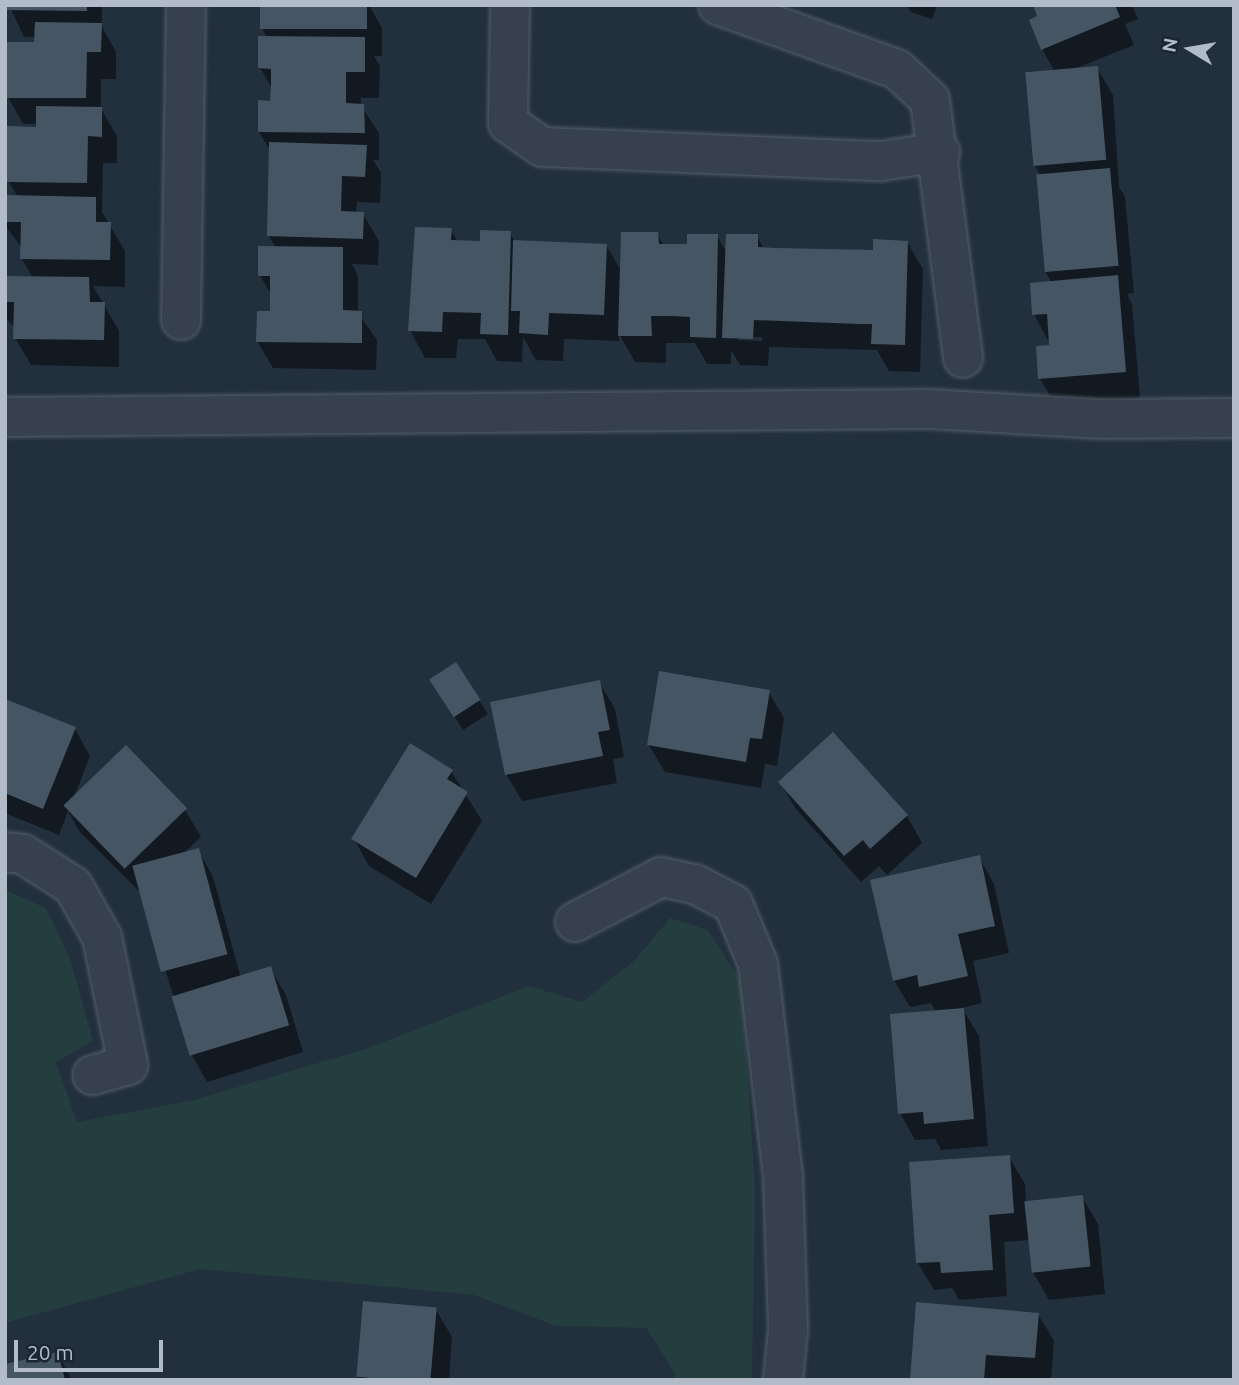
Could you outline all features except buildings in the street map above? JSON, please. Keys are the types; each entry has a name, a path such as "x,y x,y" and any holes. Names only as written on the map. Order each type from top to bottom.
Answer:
{"street":[{"path":"181,320 186,5"},
{"path":"510,5 508,122 542,147 881,162 940,152"},
{"path":"718,5 897,68 930,100 940,152 963,358"},
{"path":"5,418 928,409 1101,419 1234,418"},
{"path":"5,852 23,854 73,886 102,937 128,1065 92,1075"},
{"path":"575,922 661,877 695,884 733,904 758,964 783,1176 788,1330 783,1380"}],"green space":[{"path":"5,890 46,908 70,958 93,1041 56,1062 77,1122 194,1100 365,1049 529,986 582,1002 634,961 670,918 708,930 742,982 755,1188 752,1380 673,1380 675,1373 646,1328 556,1326 474,1295 200,1269 5,1323"}]}
